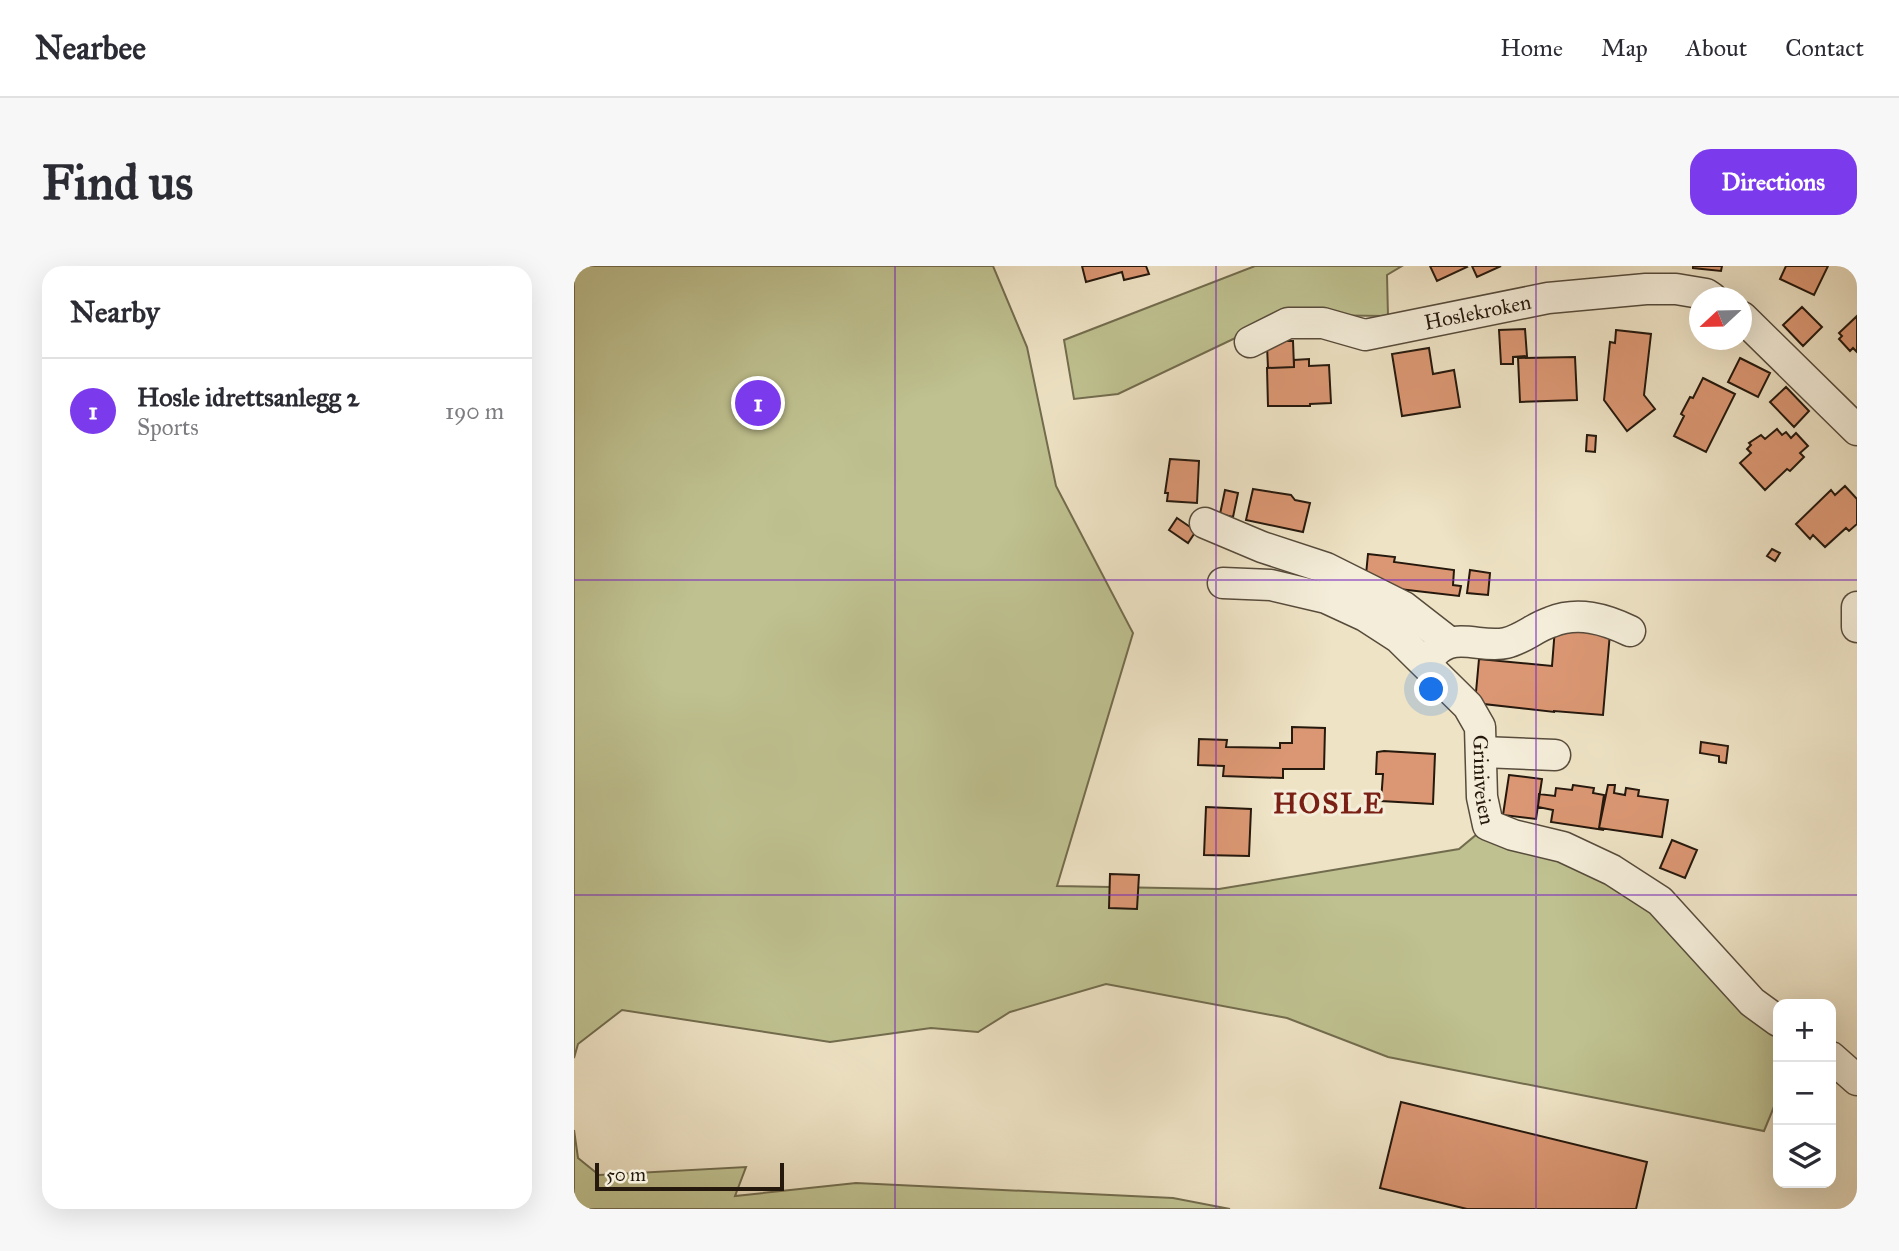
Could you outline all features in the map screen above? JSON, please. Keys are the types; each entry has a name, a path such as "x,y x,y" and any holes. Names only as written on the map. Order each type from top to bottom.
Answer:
{"street":[{"name":"Hoslekroken","path":"1250,342 1288,323 1323,323 1365,335 1548,299 1646,289 1689,291"},
{"path":"1752,328 1857,430"},
{"path":"1205,523 1262,548 1326,568 1404,607 1449,642"},
{"path":"1262,548 1271,585"},
{"name":"Griniveien","path":"1223,583 1271,585 1326,598 1365,616 1399,638 1468,706 1480,727 1482,797 1488,825 1513,835 1563,847 1612,870 1660,901 1752,1002 1773,1017"},
{"path":"1857,607 1857,627"},
{"path":"1426,663 1436,650 1449,642 1504,644 1532,633 1549,622 1568,617 1603,618 1630,631"},
{"path":"1482,752 1555,755"},
{"path":"1836,1061 1857,1080"}],"green space":[{"path":"574,266 993,266 1027,347 1056,486 1133,633 1057,886 1219,889 1459,849 1488,825 1612,870 1773,1016 1773,1109 1764,1131 1388,1057 1287,1018 1106,984 1010,1012 978,1032 931,1028 830,1042 622,1010 578,1044 574,1058"},
{"path":"1255,266 1402,266 1387,275 1388,316 1303,315 1250,331 1118,394 1074,399 1064,340"},
{"path":"574,1130 578,1158 599,1175 746,1167 735,1196 856,1183 1173,1198 1230,1209 574,1209"}],"building":[{"path":"1082,266 1146,266 1149,274 1124,280 1122,272 1086,282"},
{"path":"1430,266 1466,266 1467,267 1437,281"},
{"path":"1472,266 1501,266 1477,277"},
{"path":"1693,266 1722,266 1721,271"},
{"path":"1786,266 1828,266 1814,295 1780,279"},
{"path":"1802,307 1822,327 1803,346 1783,325"},
{"path":"1857,316 1857,352 1853,348 1850,351 1839,339 1842,336 1839,333"},
{"path":"1525,329 1527,356 1513,357 1513,364 1501,364 1499,330"},
{"path":"1616,330 1651,334 1644,395 1655,409 1627,431 1604,400 1610,342 1615,343"},
{"path":"1277,341 1293,341 1294,367 1268,368 1267,346 1277,345"},
{"path":"1429,348 1433,374 1454,370 1460,407 1402,416 1392,354"},
{"path":"1575,357 1577,400 1520,402 1518,358"},
{"path":"1740,358 1770,373 1758,397 1728,382"},
{"path":"1309,359 1309,366 1329,365 1331,403 1268,406 1267,368 1294,367 1294,360"},
{"path":"1703,378 1735,394 1706,452 1674,436 1684,416 1681,414"},
{"path":"1786,387 1809,411 1794,427 1770,402"},
{"path":"1777,429 1782,435 1786,432 1791,438 1796,433 1808,446 1800,453 1804,457 1765,490 1740,463 1751,453 1747,449 1751,445 1749,443 1761,435 1765,439"},
{"path":"1587,435 1596,436 1595,452 1586,451"},
{"path":"1170,459 1199,461 1197,503 1167,501 1168,493 1165,493"},
{"path":"1845,486 1857,499 1857,524 1849,531 1846,528 1825,547 1813,535 1810,539 1796,524 1831,490 1835,495"},
{"path":"1253,489 1291,495 1295,500 1310,503 1303,532 1246,520"},
{"path":"1225,490 1238,493 1233,517 1220,514"},
{"path":"1177,518 1196,531 1188,543 1169,530"},
{"path":"1772,549 1780,553 1775,561 1767,556"},
{"path":"1368,554 1395,557 1394,562 1454,570 1453,585 1461,586 1459,596 1365,585"},
{"path":"1470,570 1490,573 1488,595 1467,593"},
{"path":"1555,628 1610,633 1603,715 1475,703 1479,659 1552,666"},
{"path":"1292,727 1325,728 1324,769 1283,769 1283,778 1223,776 1224,766 1198,765 1199,739 1227,740 1226,747 1280,748 1280,743 1292,743"},
{"path":"1701,742 1728,746 1726,763 1719,762 1719,756 1700,753"},
{"path":"1377,752 1435,754 1433,804 1381,801 1383,774 1376,774"},
{"path":"1509,775 1542,779 1536,819 1503,815"},
{"path":"1573,785 1594,788 1593,793 1604,795 1599,828 1604,830 1551,822 1553,810 1538,807 1539,794 1555,796 1556,788 1572,790"},
{"path":"1608,785 1615,785 1614,793 1625,795 1626,788 1639,790 1638,796 1668,800 1662,837 1599,828"},
{"path":"1206,807 1251,809 1249,856 1204,855"},
{"path":"1672,840 1697,850 1685,878 1660,868"},
{"path":"1110,874 1139,875 1137,909 1109,908"},
{"path":"1401,1102 1647,1162 1636,1209 1467,1209 1380,1188"}],"place":[{"name":"Hosle idrettsanlegg 2","path":"758,403"}],"district":[{"name":"HOSLE","path":"1329,803"}]}
